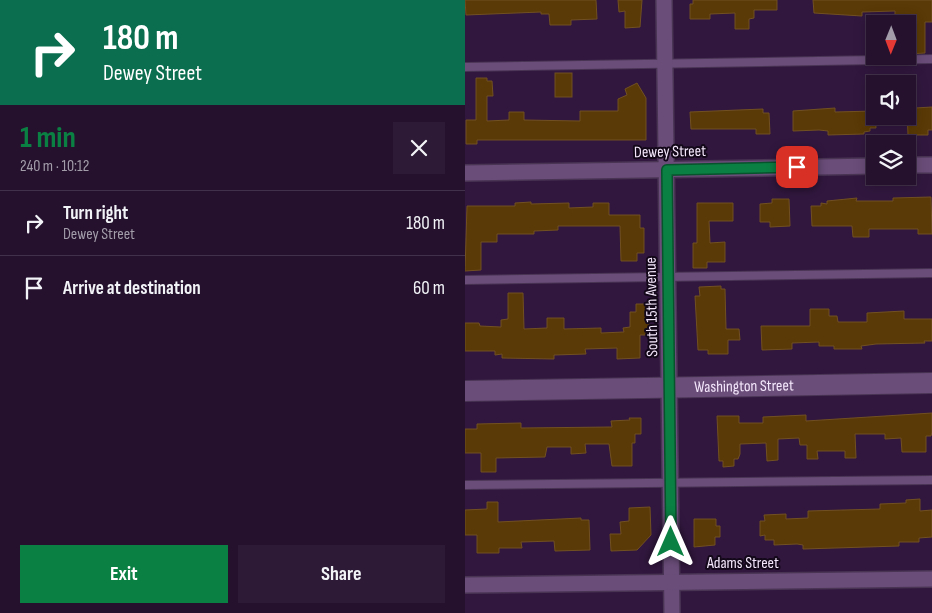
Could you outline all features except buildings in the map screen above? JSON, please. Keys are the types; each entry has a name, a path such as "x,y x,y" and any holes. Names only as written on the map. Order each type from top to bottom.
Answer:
{"street":[{"name":"South 15th Avenue","path":"664,0 671,388 672,613"},
{"path":"916,165 932,165"},
{"name":"Dewey Street","path":"465,173 866,166"},
{"name":"Washington Street","path":"465,391 932,383"},
{"name":"Adams Street","path":"465,584 932,579"}],"lane":[{"path":"465,67 932,59"},
{"path":"465,280 932,273"},
{"path":"465,485 932,480"}],"route":[{"path":"671,542 671,388 667,170 797,167"}]}
